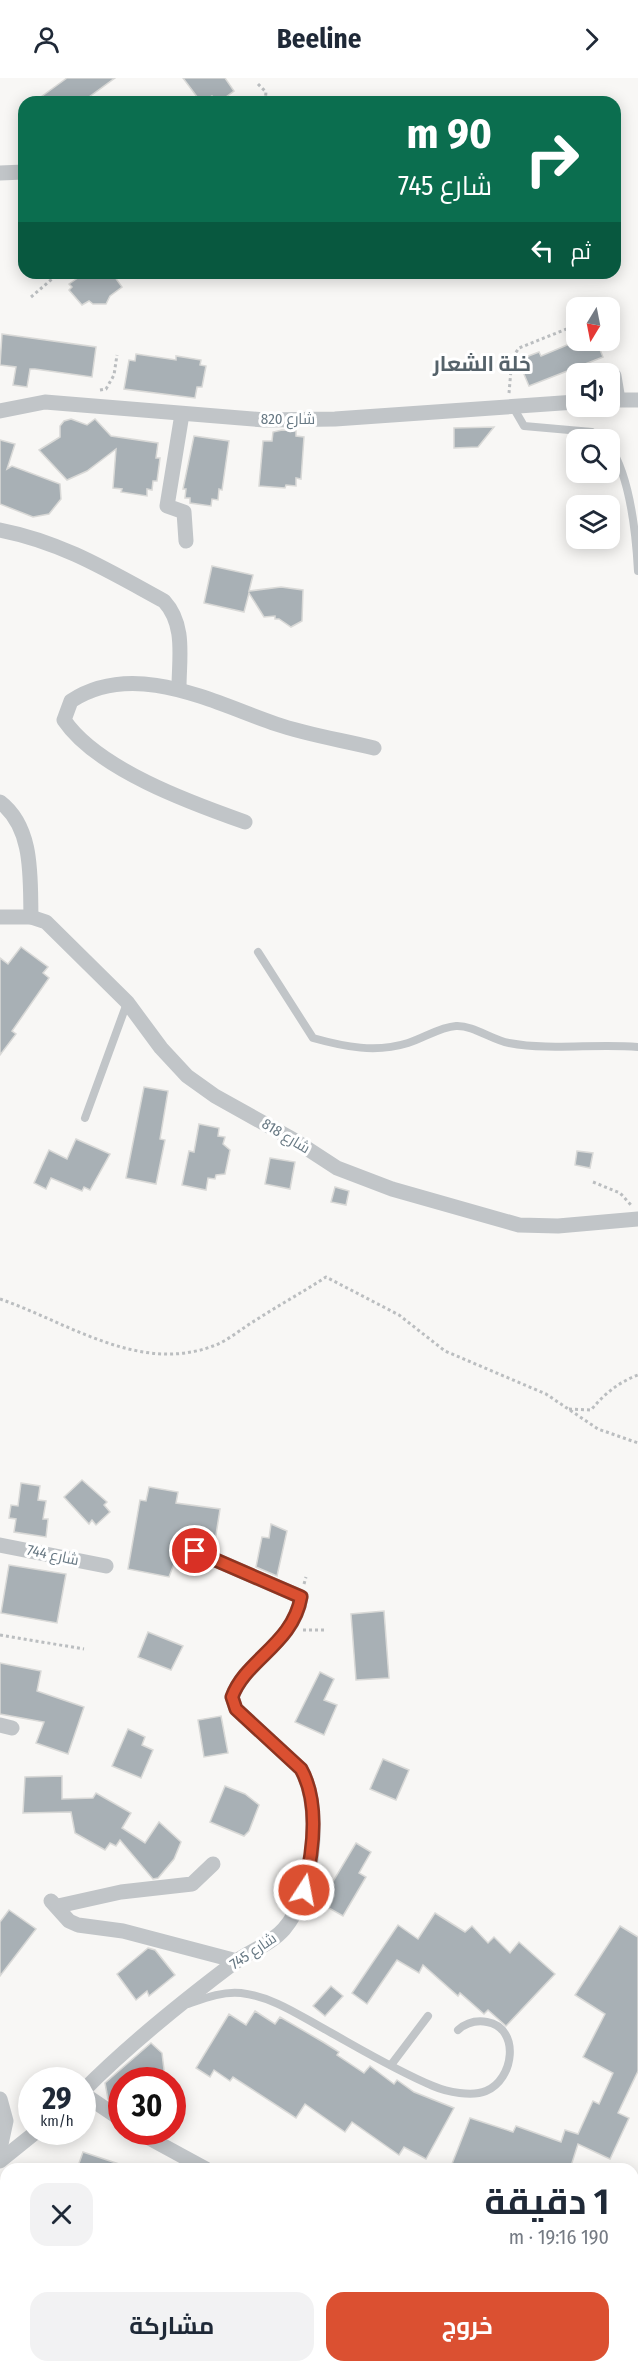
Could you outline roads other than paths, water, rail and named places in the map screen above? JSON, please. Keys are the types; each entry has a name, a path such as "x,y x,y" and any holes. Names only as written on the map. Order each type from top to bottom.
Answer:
{"street":[{"path":"0,173 18,172"},
{"path":"620,400 638,400"},
{"name":"شارع 820","path":"0,411 45,402 265,420 324,419 566,403"},
{"path":"182,414 167,506 184,512 186,541"},
{"path":"0,530 30,536 67,548 164,601 174,612 179,635 179,688"},
{"path":"245,822 197,805 123,768 90,746 72,731 64,720 71,701 80,695 102,688 137,684 179,688 279,725 374,748"},
{"path":"0,802 10,810 24,836 29,864 31,917 0,917"},
{"name":"شارع 818","path":"31,917 45,922 127,1002 161,1048 187,1076 215,1096 294,1140 337,1168 392,1189 519,1225 558,1226 638,1218"},
{"name":"شارع 744","path":"0,1545 106,1566"},
{"name":"شارع 745","path":"96,2078 178,2007 287,1925 299,1905 309,1870 312,1808 307,1779 301,1769 236,1709 232,1697 255,1666 289,1629 301,1597 195,1551"},
{"path":"213,1864 192,1884 54,1903 69,1921 78,1925 123,1930 237,1961"},
{"path":"0,2099 6,2121 0,2149"},
{"path":"0,2161 20,2145"},
{"path":"162,2145 195,2163"}],"lane":[{"path":"510,406 524,426 566,430"},
{"path":"620,470 629,500 638,571"},
{"path":"258,952 313,1038 336,1045 361,1050 407,1043 457,1026 507,1043 545,1047 615,1045 638,1047"},
{"path":"85,1118 127,1002"},
{"path":"178,2007 212,1995 238,1993 256,1996 297,2013 437,2088 478,2094 488,2091 506,2070 511,2047 506,2032 500,2026 482,2021 463,2025 458,2030"},
{"path":"391,2065 428,2016"}],"district":[{"name":"خلة الشعار","path":"482,364"}]}
